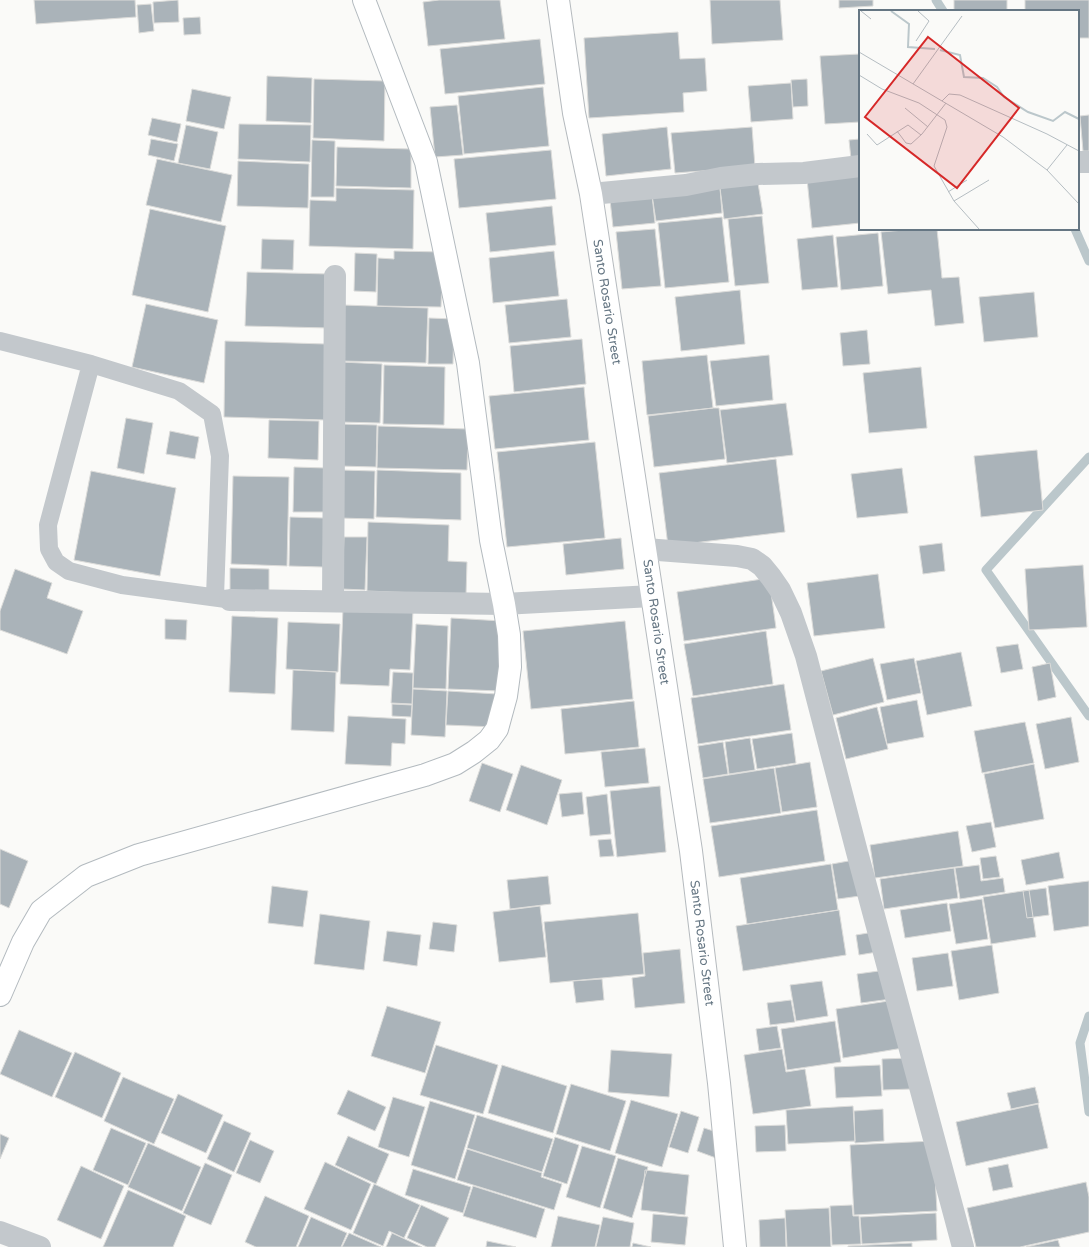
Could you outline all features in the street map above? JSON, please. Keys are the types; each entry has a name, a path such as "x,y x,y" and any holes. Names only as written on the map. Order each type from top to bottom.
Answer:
{"street":[{"path":"0,995 24,942 41,911 86,876 139,855 425,775 455,764 489,740 497,730 506,696 510,667 508,635 504,604 491,540 468,363 426,162 364,0"},
{"name":"Santo Rosario Street","path":"558,0 574,113 591,194 692,859 719,1076 735,1247"},
{"path":"591,194 686,185 729,177 758,174 804,173 859,166"},
{"path":"333,601 335,276"},
{"path":"645,549 737,556 752,559 762,566 771,577 780,590 791,613 806,656 963,1247"},
{"path":"222,598 504,604 652,596"},
{"path":"0,1232 40,1247"}],"lane":[{"path":"0,340 91,364 179,391 212,414 220,456 222,598 122,585 69,571 56,562 49,549 48,525 91,364"}],"building":[{"path":"34,0 135,0 136,17 36,24"},
{"path":"178,0 179,22 154,23 153,2"},
{"path":"439,0 500,0 505,39 428,46 423,2"},
{"path":"710,0 780,0 783,40 712,44"},
{"path":"839,0 873,0 873,6 839,8"},
{"path":"954,0 1007,0 1007,10 954,10"},
{"path":"1025,0 1089,0 1089,38 1079,38 1079,10 1025,10"},
{"path":"151,4 154,31 139,33 137,5"},
{"path":"200,17 201,34 184,35 183,18"},
{"path":"678,32 680,59 705,58 707,91 683,93 684,112 589,118 584,38"},
{"path":"540,39 545,84 445,94 440,49"},
{"path":"859,54 859,122 825,124 820,56"},
{"path":"267,76 312,78 311,123 266,121"},
{"path":"314,79 385,81 384,141 313,138"},
{"path":"807,79 808,106 793,107 791,80"},
{"path":"791,83 793,119 751,122 748,86"},
{"path":"543,87 549,146 464,154 458,96"},
{"path":"192,89 231,97 224,129 186,121"},
{"path":"457,105 463,155 435,157 430,107"},
{"path":"1089,115 1089,151 1083,151 1080,116"},
{"path":"152,118 181,124 177,142 148,135"},
{"path":"239,124 311,125 310,162 238,159"},
{"path":"186,125 218,132 210,169 178,163"},
{"path":"667,127 671,169 606,176 602,134"},
{"path":"752,127 755,167 675,173 671,133"},
{"path":"151,139 178,144 174,161 148,155"},
{"path":"859,139 859,158 851,159 849,140"},
{"path":"312,140 335,141 334,197 311,197"},
{"path":"337,147 411,149 411,188 336,186"},
{"path":"551,150 556,199 459,208 454,159"},
{"path":"157,159 232,175 221,222 146,205"},
{"path":"238,161 309,164 308,208 237,206"},
{"path":"859,174 859,223 812,228 807,179"},
{"path":"758,183 763,214 724,219 720,188"},
{"path":"336,188 414,190 413,249 309,246 310,200 336,201"},
{"path":"720,188 722,213 656,221 652,195"},
{"path":"652,195 655,223 613,227 610,200"},
{"path":"552,206 556,245 490,252 486,213"},
{"path":"150,209 226,226 208,312 132,295"},
{"path":"762,216 769,283 735,286 728,219"},
{"path":"722,217 729,282 665,288 658,223"},
{"path":"655,229 661,286 622,289 616,232"},
{"path":"937,230 942,278 959,277 964,323 935,326 931,290 888,294 881,232"},
{"path":"878,233 883,286 841,290 836,237"},
{"path":"833,235 838,287 802,290 797,239"},
{"path":"262,239 294,240 293,270 261,269"},
{"path":"394,251 443,252 441,307 377,306 378,258 394,259"},
{"path":"554,251 559,296 493,303 489,258"},
{"path":"355,253 377,254 376,292 354,291"},
{"path":"247,272 330,274 329,328 245,326"},
{"path":"740,290 745,344 681,351 675,297"},
{"path":"1034,292 1038,337 984,342 979,297"},
{"path":"567,299 571,337 509,343 505,305"},
{"path":"146,304 218,320 204,383 132,367"},
{"path":"343,305 428,308 426,363 341,361"},
{"path":"429,318 454,319 453,364 428,364"},
{"path":"867,330 870,364 843,366 840,333"},
{"path":"582,339 586,384 514,392 510,346"},
{"path":"225,341 326,344 325,420 224,417"},
{"path":"707,355 713,408 647,415 642,361"},
{"path":"769,355 773,400 716,406 710,361"},
{"path":"341,362 382,364 380,423 339,422"},
{"path":"384,365 445,367 444,425 383,424"},
{"path":"921,367 927,428 869,433 863,373"},
{"path":"584,387 589,440 495,449 489,396"},
{"path":"786,403 793,455 727,463 720,410"},
{"path":"719,408 725,459 654,467 648,416"},
{"path":"126,418 153,423 144,474 117,468"},
{"path":"269,420 319,421 318,460 268,458"},
{"path":"340,424 377,425 376,467 339,466"},
{"path":"378,426 468,429 467,470 377,468"},
{"path":"170,431 199,437 195,459 166,454"},
{"path":"595,442 605,538 507,547 497,452"},
{"path":"1037,450 1043,510 981,517 974,456"},
{"path":"776,459 785,532 668,546 659,473"},
{"path":"294,467 326,468 325,512 293,512"},
{"path":"902,468 908,513 857,518 851,474"},
{"path":"341,470 375,471 374,519 340,518"},
{"path":"377,470 461,473 461,520 376,517"},
{"path":"91,471 176,488 160,576 74,560"},
{"path":"233,476 289,477 287,566 231,564"},
{"path":"290,517 324,518 323,567 289,566"},
{"path":"368,522 449,525 448,561 467,562 466,595 367,591"},
{"path":"344,537 367,537 365,590 342,589"},
{"path":"621,538 624,569 566,575 563,544"},
{"path":"942,543 945,571 923,574 919,546"},
{"path":"1083,565 1087,627 1029,630 1025,569"},
{"path":"230,568 269,569 269,592 230,590"},
{"path":"15,569 52,583 47,598 83,611 67,654 0,630 0,611"},
{"path":"878,574 885,628 814,636 807,583"},
{"path":"769,578 776,628 684,641 677,592"},
{"path":"343,608 413,611 410,670 390,669 389,686 340,684"},
{"path":"232,616 278,618 275,694 229,692"},
{"path":"451,618 502,621 500,691 448,689"},
{"path":"165,619 187,620 186,640 165,639"},
{"path":"625,621 633,699 531,709 523,631"},
{"path":"288,622 340,624 338,672 286,669"},
{"path":"416,624 448,626 446,689 413,688"},
{"path":"766,631 773,684 693,696 684,644"},
{"path":"1018,644 1023,669 1001,673 996,647"},
{"path":"961,652 972,706 927,715 916,661"},
{"path":"873,658 884,702 833,715 821,671"},
{"path":"914,658 921,693 887,700 880,664"},
{"path":"1050,663 1056,697 1038,701 1032,667"},
{"path":"293,670 336,672 334,732 291,730"},
{"path":"393,672 413,673 412,704 391,703"},
{"path":"784,684 791,730 698,744 691,698"},
{"path":"413,689 447,691 445,737 411,735"},
{"path":"448,691 497,694 496,727 446,725"},
{"path":"917,700 924,737 887,744 880,707"},
{"path":"634,701 639,747 565,754 561,709"},
{"path":"392,704 412,705 411,717 392,716"},
{"path":"877,707 888,749 846,759 836,718"},
{"path":"348,716 406,719 405,744 392,743 391,766 345,764"},
{"path":"1071,717 1079,762 1045,769 1036,724"},
{"path":"1025,722 1034,763 982,773 974,731"},
{"path":"792,733 796,763 757,769 752,739"},
{"path":"750,738 755,770 729,774 725,742"},
{"path":"723,742 728,774 703,778 698,746"},
{"path":"645,748 649,783 605,787 601,752"},
{"path":"810,762 817,807 782,812 775,768"},
{"path":"482,763 513,774 500,812 469,801"},
{"path":"1034,764 1044,819 995,828 984,774"},
{"path":"521,765 562,780 547,825 506,810"},
{"path":"774,768 781,813 710,823 703,779"},
{"path":"660,786 666,852 617,857 610,791"},
{"path":"582,792 584,814 562,817 559,794"},
{"path":"607,794 611,834 590,836 586,797"},
{"path":"817,810 825,861 719,877 711,826"},
{"path":"991,822 996,847 972,852 966,826"},
{"path":"958,831 963,866 875,878 870,845"},
{"path":"611,839 614,856 600,857 598,840"},
{"path":"0,849 28,861 9,908 0,904"},
{"path":"1059,852 1064,878 1026,885 1021,860"},
{"path":"996,856 1000,877 983,879 980,858"},
{"path":"854,860 860,896 838,899 832,864"},
{"path":"831,864 838,910 747,924 740,878"},
{"path":"979,865 981,881 1003,878 1005,892 960,899 955,868"},
{"path":"954,868 958,898 884,909 880,879"},
{"path":"548,876 551,904 510,909 507,880"},
{"path":"1089,881 1089,926 1054,931 1048,886"},
{"path":"272,886 308,891 303,927 268,923"},
{"path":"1046,888 1049,915 1027,918 1023,891"},
{"path":"1029,890 1036,937 991,944 983,897"},
{"path":"982,899 988,939 956,944 949,904"},
{"path":"947,903 951,931 905,938 900,910"},
{"path":"540,906 546,957 499,962 493,912"},
{"path":"839,910 846,955 743,971 736,926"},
{"path":"638,913 644,974 550,983 544,922"},
{"path":"320,914 370,921 364,970 314,964"},
{"path":"433,922 457,925 454,952 429,949"},
{"path":"387,931 421,935 417,966 383,961"},
{"path":"874,932 877,952 859,955 856,935"},
{"path":"992,945 999,993 959,1000 951,951"},
{"path":"680,949 685,1003 635,1008 632,978 645,976 643,953"},
{"path":"948,953 953,986 917,991 912,958"},
{"path":"886,970 891,999 861,1003 857,974"},
{"path":"602,979 604,1000 576,1003 573,981"},
{"path":"822,981 828,1016 796,1021 790,985"},
{"path":"791,1000 795,1022 770,1025 767,1003"},
{"path":"895,1000 903,1048 843,1058 836,1009"},
{"path":"387,1006 441,1022 425,1073 371,1056"},
{"path":"835,1021 841,1062 787,1070 781,1029"},
{"path":"777,1026 781,1048 759,1051 756,1029"},
{"path":"19,1030 72,1053 52,1097 0,1074"},
{"path":"436,1045 498,1065 483,1114 420,1095"},
{"path":"782,1049 786,1072 805,1069 811,1106 753,1114 744,1055"},
{"path":"611,1050 672,1054 669,1097 608,1092"},
{"path":"75,1052 121,1073 102,1118 55,1097"},
{"path":"909,1058 911,1089 883,1090 882,1059"},
{"path":"502,1065 567,1086 553,1133 488,1113"},
{"path":"880,1065 882,1096 836,1098 834,1067"},
{"path":"123,1077 174,1099 154,1144 104,1121"},
{"path":"571,1084 626,1101 610,1151 556,1134"},
{"path":"1035,1087 1039,1103 1011,1109 1007,1093"},
{"path":"348,1090 386,1107 375,1131 337,1114"},
{"path":"178,1094 223,1115 206,1153 161,1133"},
{"path":"393,1097 425,1107 409,1157 378,1147"},
{"path":"631,1100 678,1114 662,1167 615,1153"},
{"path":"430,1101 475,1115 455,1179 411,1165"},
{"path":"1038,1104 1048,1148 966,1166 956,1122"},
{"path":"853,1106 855,1141 788,1144 786,1110"},
{"path":"883,1109 884,1141 855,1143 854,1111"},
{"path":"681,1111 699,1117 688,1153 669,1147"},
{"path":"477,1115 553,1139 542,1172 467,1148"},
{"path":"224,1121 251,1133 234,1172 207,1159"},
{"path":"785,1125 786,1151 756,1152 755,1126"},
{"path":"111,1128 146,1143 128,1185 93,1170"},
{"path":"704,1128 723,1134 716,1158 697,1151"},
{"path":"0,1134 9,1138 0,1159"},
{"path":"348,1136 389,1154 376,1184 335,1165"},
{"path":"555,1137 579,1145 567,1184 543,1176"},
{"path":"250,1140 274,1151 260,1183 236,1173"},
{"path":"933,1141 937,1211 854,1215 850,1145"},
{"path":"148,1143 201,1167 182,1211 128,1187"},
{"path":"582,1146 616,1156 600,1208 566,1197"},
{"path":"467,1149 542,1173 541,1177 562,1184 554,1210 457,1180"},
{"path":"618,1158 648,1167 632,1218 603,1208"},
{"path":"325,1162 371,1184 351,1230 304,1209"},
{"path":"205,1163 232,1175 211,1225 183,1213"},
{"path":"1008,1164 1013,1187 993,1191 988,1168"},
{"path":"81,1166 124,1186 101,1239 57,1220"},
{"path":"413,1169 471,1187 463,1213 405,1195"},
{"path":"645,1170 689,1175 685,1215 641,1210"},
{"path":"1086,1182 1089,1197 1089,1232 1020,1247 976,1247 967,1208"},
{"path":"374,1184 420,1205 404,1238 389,1231 383,1246 353,1233"},
{"path":"473,1186 545,1209 536,1238 463,1216"},
{"path":"128,1190 186,1216 173,1247 103,1247"},
{"path":"265,1196 309,1216 296,1247 256,1247 245,1242"},
{"path":"421,1205 449,1218 435,1247 427,1247 407,1238"},
{"path":"852,1205 853,1216 859,1216 861,1244 832,1245 830,1206"},
{"path":"829,1208 831,1247 787,1247 785,1210"},
{"path":"936,1213 937,1240 862,1244 860,1217"},
{"path":"653,1214 688,1217 685,1245 651,1242"},
{"path":"558,1216 600,1225 595,1247 551,1247"},
{"path":"311,1217 347,1233 341,1247 298,1247"},
{"path":"603,1217 634,1223 630,1247 596,1247"},
{"path":"785,1218 786,1247 760,1247 759,1220"},
{"path":"349,1233 381,1247 342,1247"},
{"path":"392,1233 422,1247 386,1247"},
{"path":"1058,1240 1060,1247 1026,1247"},
{"path":"487,1241 516,1247 486,1247"},
{"path":"633,1243 651,1247 632,1247"},
{"path":"912,1243 912,1247 848,1247 848,1246"}],"waterway":[{"path":"936,0 942,10"},
{"path":"1075,230 1089,261"},
{"path":"1089,457 986,570 1089,716"},
{"path":"1089,1016 1080,1043 1089,1112"}]}
